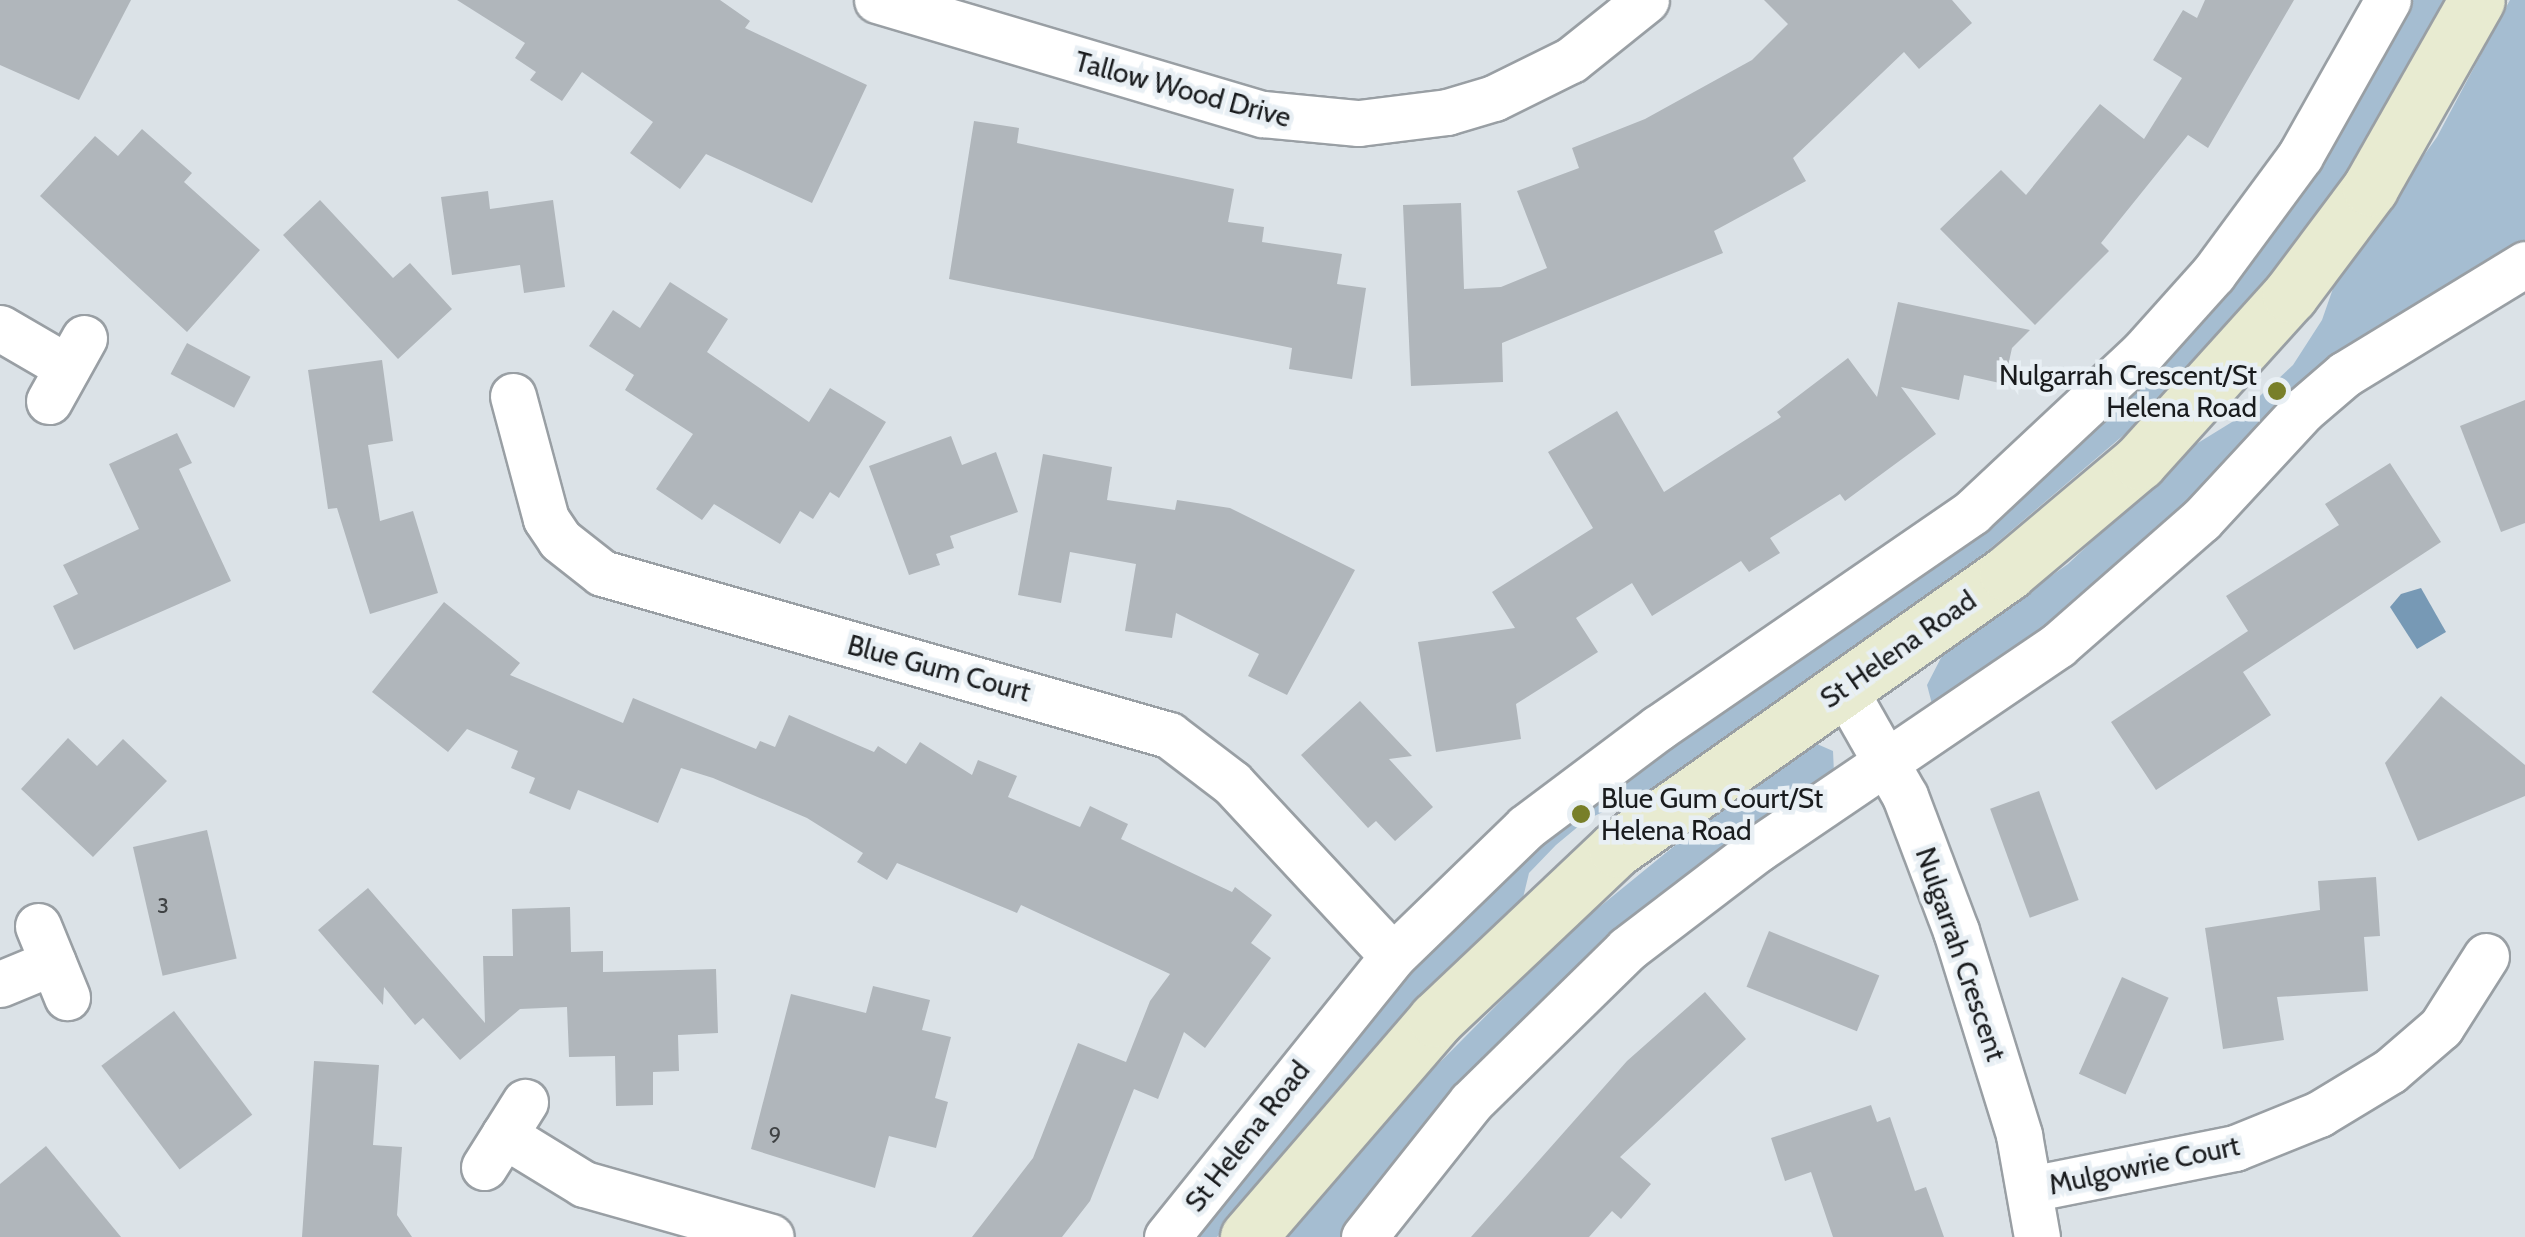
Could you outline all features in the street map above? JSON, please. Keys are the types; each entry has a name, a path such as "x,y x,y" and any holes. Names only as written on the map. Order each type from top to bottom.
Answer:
{"main road":[{"name":"St Helena Road","path":"1248,1237 1436,1019 1616,850 2057,535 2223,374 2390,160 2477,0"}],"street":[{"name":"Tallow Wood Drive","path":"877,0 1263,114 1358,123 1447,112 1494,98 1570,60 1646,0"},
{"name":"St Helena Road","path":"1167,1237 1393,956 1526,827 1591,776 1905,563 2040,454 2213,274 2300,156 2388,0"},
{"path":"1364,1237 1471,1102 1584,988 1717,878 1889,764 2104,608 2345,374 2525,264"},
{"path":"0,328 67,369"},
{"name":"Blue Gum Court","path":"513,396 546,519 578,558 633,583 1169,735 1232,783 1332,898 1393,956"},
{"name":"Nulgarrah Crescent","path":"1843,688 1889,764 1956,931 1998,1061 2030,1190 2037,1237"},
{"name":"Mulgowrie Court","path":"2030,1190 2235,1148 2319,1114 2390,1071 2441,1026 2486,956"},
{"path":"0,984 53,962"},
{"path":"504,1135 584,1184 772,1237"}],"shaded area":[{"path":"2407,0 2444,0 2347,174 2254,298 2132,428 1986,552 1653,788 1586,820 1556,845 1529,873 1523,898 1450,970 1217,1237 1188,1237 1363,1017 1530,848 1751,685 1940,560 2035,483"},
{"path":"2510,0 2525,0 2525,244 2240,456 2049,631 1932,704 1927,685 1944,652 2068,564 2193,446 2232,422 2293,365 2322,320 2337,277 2437,137"},
{"path":"2421,588 2446,632 2417,649 2390,607 2401,594"},
{"path":"1817,744 1833,751 1834,773 1587,959 1519,1022 1342,1237 1280,1237 1356,1147 1570,931 1738,794"}],"building":[{"path":"0,0 131,0 79,100 0,65"},
{"path":"457,0 720,0 750,21 745,28 867,85 812,203 706,154 680,189 630,153 653,122 582,72 562,101 530,80 536,72 515,58 525,43"},
{"path":"1764,0 1952,0 1972,23 1919,69 1904,52 1793,158 1806,181 1714,231 1723,253 1502,343 1503,382 1411,386 1403,205 1461,203 1464,289 1501,287 1547,268 1517,191 1579,168 1572,148 1645,119 1752,60 1788,24"},
{"path":"2205,0 2294,0 2208,148 2188,135 2101,243 2109,251 2035,325 1940,229 2001,170 2026,195 2100,104 2144,139 2182,78 2153,60 2183,10 2197,18"},
{"path":"974,121 1019,128 1017,143 1234,189 1228,222 1264,227 1262,242 1342,254 1337,284 1366,288 1352,379 1289,369 1292,348 949,279"},
{"path":"142,129 192,173 184,182 260,250 187,332 40,196 95,136 118,156"},
{"path":"488,191 490,209 553,200 565,287 524,293 520,265 452,275 441,197"},
{"path":"320,200 393,278 410,263 452,309 398,359 283,235"},
{"path":"670,282 728,319 707,352 809,422 830,388 886,422 839,498 830,492 813,519 800,511 780,544 714,504 702,520 656,489 693,434 625,390 634,375 589,346 613,310 640,328"},
{"path":"1898,302 2030,330 2012,348 2004,384 1964,375 1959,400 1901,387 1936,434 1845,501 1840,494 1770,538 1780,553 1749,572 1741,561 1652,616 1632,583 1576,618 1598,652 1516,704 1521,739 1436,752 1418,642 1515,628 1492,592 1593,528 1548,452 1617,411 1664,492 1781,417 1777,412 1848,358 1877,397"},
{"path":"187,343 251,377 234,408 171,374"},
{"path":"382,360 393,441 368,445 380,521 413,511 438,593 370,614 337,508 328,509 308,370"},
{"path":"2525,400 2525,523 2501,532 2460,426"},
{"path":"177,433 192,463 179,469 231,581 74,650 53,606 78,594 63,565 139,529 109,464"},
{"path":"951,436 962,465 996,452 1018,512 950,536 954,548 936,554 940,565 909,575 869,466"},
{"path":"1043,454 1112,467 1107,500 1175,510 1177,500 1230,508 1355,570 1287,695 1248,676 1259,654 1176,613 1172,638 1125,631 1136,564 1070,552 1061,603 1018,595"},
{"path":"2390,463 2441,542 2243,672 2271,715 2156,790 2111,722 2248,631 2226,596 2339,525 2325,504"},
{"path":"444,602 520,663 510,675 623,723 633,698 756,749 760,741 775,747 789,715 874,752 878,746 906,764 920,742 972,775 978,760 1017,776 1008,797 1080,827 1090,806 1128,824 1121,839 1232,892 1235,887 1272,915 1251,943 1271,958 1205,1048 1184,1032 1158,1099 1134,1089 1090,1201 1062,1237 972,1237 1033,1158 1078,1043 1126,1062 1150,1001 1170,974 1021,905 1017,913 897,863 887,880 857,862 863,853 807,818 681,768 658,823 578,790 570,810 529,793 535,778 511,768 518,751 467,729 448,752 372,692"},
{"path":"2441,696 2525,765 2525,796 2418,841 2385,763"},
{"path":"1360,701 1412,756 1389,759 1433,807 1395,841 1376,821 1368,828 1301,755"},
{"path":"68,738 97,766 123,739 167,781 93,857 21,789"},
{"path":"2039,791 2079,900 2030,918 1990,809"},
{"path":"207,830 237,959 163,976 133,847"},
{"path":"2376,877 2380,936 2364,937 2368,991 2277,997 2284,1040 2223,1049 2205,928 2320,910 2318,881"},
{"path":"368,888 485,1023 483,956 513,956 512,909 570,907 571,952 603,951 603,972 716,969 718,1033 678,1035 679,1071 653,1072 653,1105 616,1106 615,1056 569,1057 567,1007 520,1009 460,1060 423,1018 415,1025 384,987 383,1005 318,930"},
{"path":"1769,931 1879,976 1857,1031 1747,987"},
{"path":"2122,977 2169,998 2125,1095 2079,1074"},
{"path":"873,986 930,1000 922,1030 951,1037 935,1098 948,1102 936,1148 889,1136 875,1188 751,1149 791,994 866,1013"},
{"path":"1705,992 1746,1039 1620,1157 1651,1184 1621,1219 1612,1211 1589,1237 1471,1237 1627,1061"},
{"path":"174,1011 252,1115 180,1170 101,1066"},
{"path":"314,1061 379,1065 373,1145 402,1147 397,1215 412,1237 302,1237"},
{"path":"1871,1105 1877,1122 1890,1117 1915,1191 1926,1187 1944,1237 1833,1237 1811,1172 1785,1181 1771,1138"},
{"path":"46,1146 121,1237 0,1237 0,1184"}],"place":[{"name":"Nulgarrah Crescent/St Helena Road","path":"2277,391"},
{"name":"Blue Gum Court/St Helena Road","path":"1581,814"}]}
